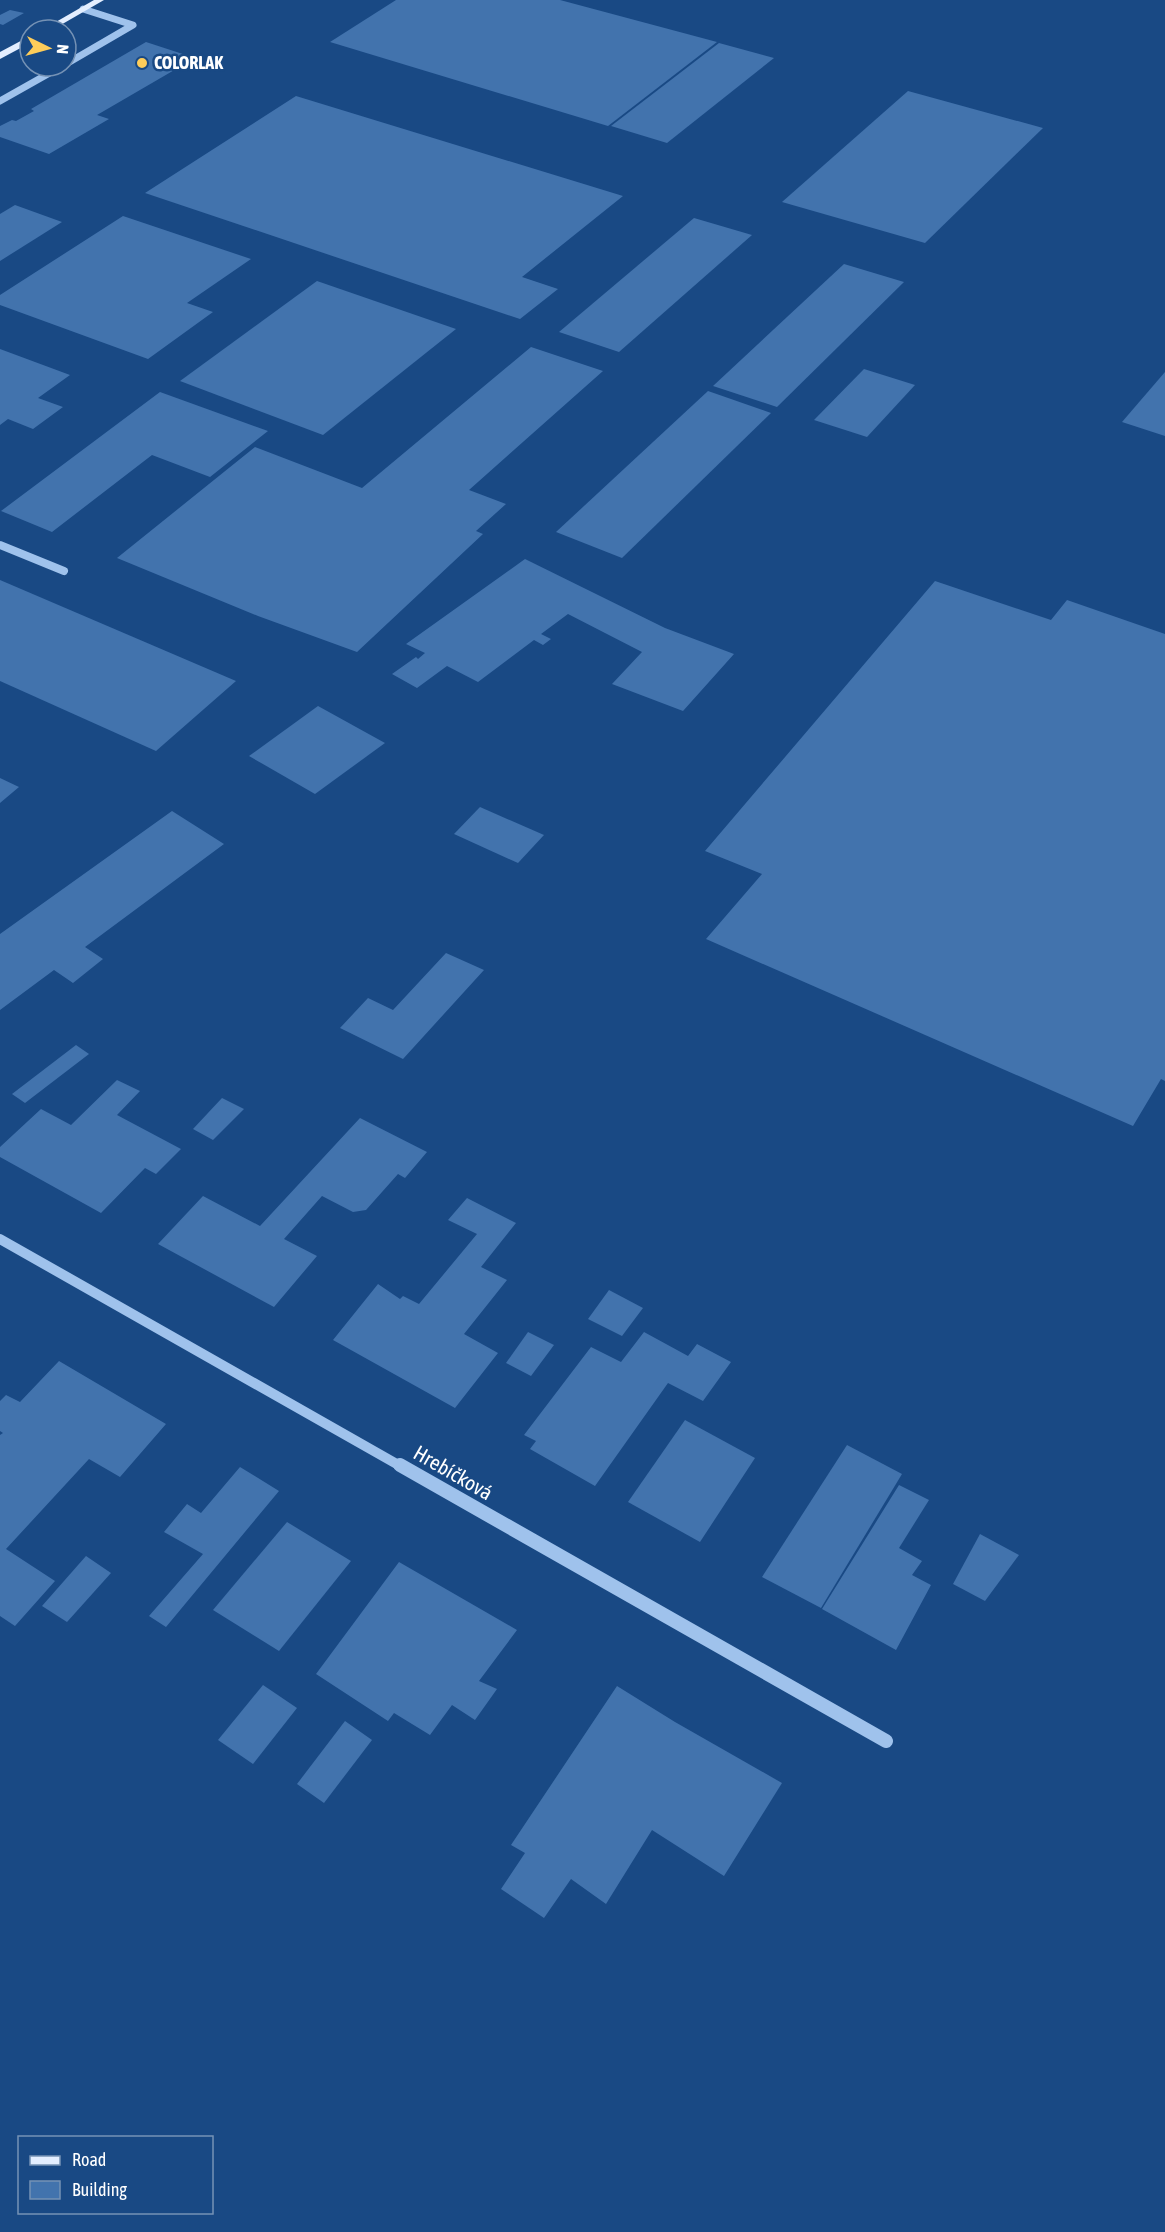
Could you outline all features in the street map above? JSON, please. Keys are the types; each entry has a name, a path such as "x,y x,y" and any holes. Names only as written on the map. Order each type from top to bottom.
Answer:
{"main road":[{"path":"67,18 100,0"},
{"path":"0,56 18,46"}],"street":[{"path":"78,56 134,25 83,9"},
{"path":"0,101 41,78"},
{"path":"0,545 64,571"},
{"name":"Hrebíčková","path":"0,1239 886,1741"}],"building":[{"path":"396,0 560,0 717,42 608,126 330,42"},
{"path":"10,10 24,13 3,25 0,24 0,15"},
{"path":"146,42 195,58 97,115 109,119 49,154 0,137 0,126 12,120 16,121 34,111 31,109"},
{"path":"719,43 774,58 667,143 611,126"},
{"path":"908,91 1043,128 925,243 782,202"},
{"path":"296,96 623,196 522,277 558,289 520,319 145,193"},
{"path":"15,205 62,222 0,261 0,214"},
{"path":"123,216 251,259 187,303 213,312 148,359 0,305 0,295"},
{"path":"694,218 752,235 619,352 559,332"},
{"path":"844,264 904,282 777,407 713,386"},
{"path":"317,281 456,329 323,435 180,381"},
{"path":"531,347 603,371 469,490 506,504 476,531 483,534 357,652 258,616 117,558 255,447 362,488"},
{"path":"0,349 70,375 38,398 63,407 33,429 8,419 0,425"},
{"path":"864,369 915,385 867,437 814,420"},
{"path":"1165,372 1165,436 1122,422"},
{"path":"708,391 771,413 622,558 556,532"},
{"path":"160,392 268,431 210,477 152,455 52,532 1,511"},
{"path":"525,559 665,628 734,654 683,711 612,684 642,652 568,614 541,634 551,639 543,645 534,640 478,682 447,666 417,688 392,674 425,653 406,644"},
{"path":"0,580 236,681 156,751 0,681"},
{"path":"935,581 1051,620 1067,600 1165,634 1165,1081 1161,1079 1133,1126 706,939 762,874 705,851"},
{"path":"318,706 385,743 315,794 249,756"},
{"path":"0,778 19,787 0,803"},
{"path":"480,807 544,835 518,863 454,834"},
{"path":"172,811 224,844 85,947 103,959 73,983 54,970 0,1010 0,934"},
{"path":"446,953 484,970 403,1059 340,1028 368,998 393,1010"},
{"path":"76,1045 89,1054 25,1103 12,1094"},
{"path":"117,1080 140,1091 117,1115 181,1149 156,1174 145,1168 101,1213 0,1157 0,1147 41,1109 71,1125"},
{"path":"222,1098 244,1109 213,1140 193,1129"},
{"path":"360,1118 427,1152 405,1178 398,1174 366,1210 353,1212 322,1196 284,1239 317,1256 274,1307 158,1244 203,1196 260,1226"},
{"path":"467,1198 516,1223 481,1267 507,1280 464,1334 498,1353 455,1408 333,1340 378,1284 400,1299 403,1296 419,1304 477,1234 448,1220"},
{"path":"609,1290 643,1308 622,1336 588,1319"},
{"path":"528,1332 554,1345 531,1376 506,1363"},
{"path":"644,1332 688,1356 697,1344 731,1362 703,1401 668,1383 595,1486 530,1449 536,1441 524,1435 591,1347 621,1362"},
{"path":"59,1361 166,1424 120,1477 89,1459 6,1549 55,1581 15,1626 0,1616 0,1435 3,1433 0,1431 0,1401 6,1395 20,1402"},
{"path":"685,1420 755,1458 700,1542 628,1502"},
{"path":"847,1445 902,1474 821,1608 762,1577"},
{"path":"240,1467 279,1491 166,1627 149,1616 203,1554 164,1532 187,1504 201,1513"},
{"path":"899,1485 929,1500 899,1548 922,1561 912,1575 931,1585 896,1650 822,1609"},
{"path":"287,1522 351,1561 279,1651 213,1610"},
{"path":"980,1534 1019,1555 985,1601 953,1584"},
{"path":"86,1556 111,1573 67,1622 42,1606"},
{"path":"399,1562 517,1630 479,1681 497,1689 475,1720 452,1705 430,1735 394,1713 388,1721 316,1674"},
{"path":"263,1685 297,1708 253,1764 218,1740"},
{"path":"617,1686 782,1783 724,1876 652,1830 606,1904 571,1879 544,1918 501,1889 525,1853 511,1845"},
{"path":"345,1721 372,1740 324,1803 297,1784"}],"place":[{"name":"COLORLAK","path":"142,63"}]}
